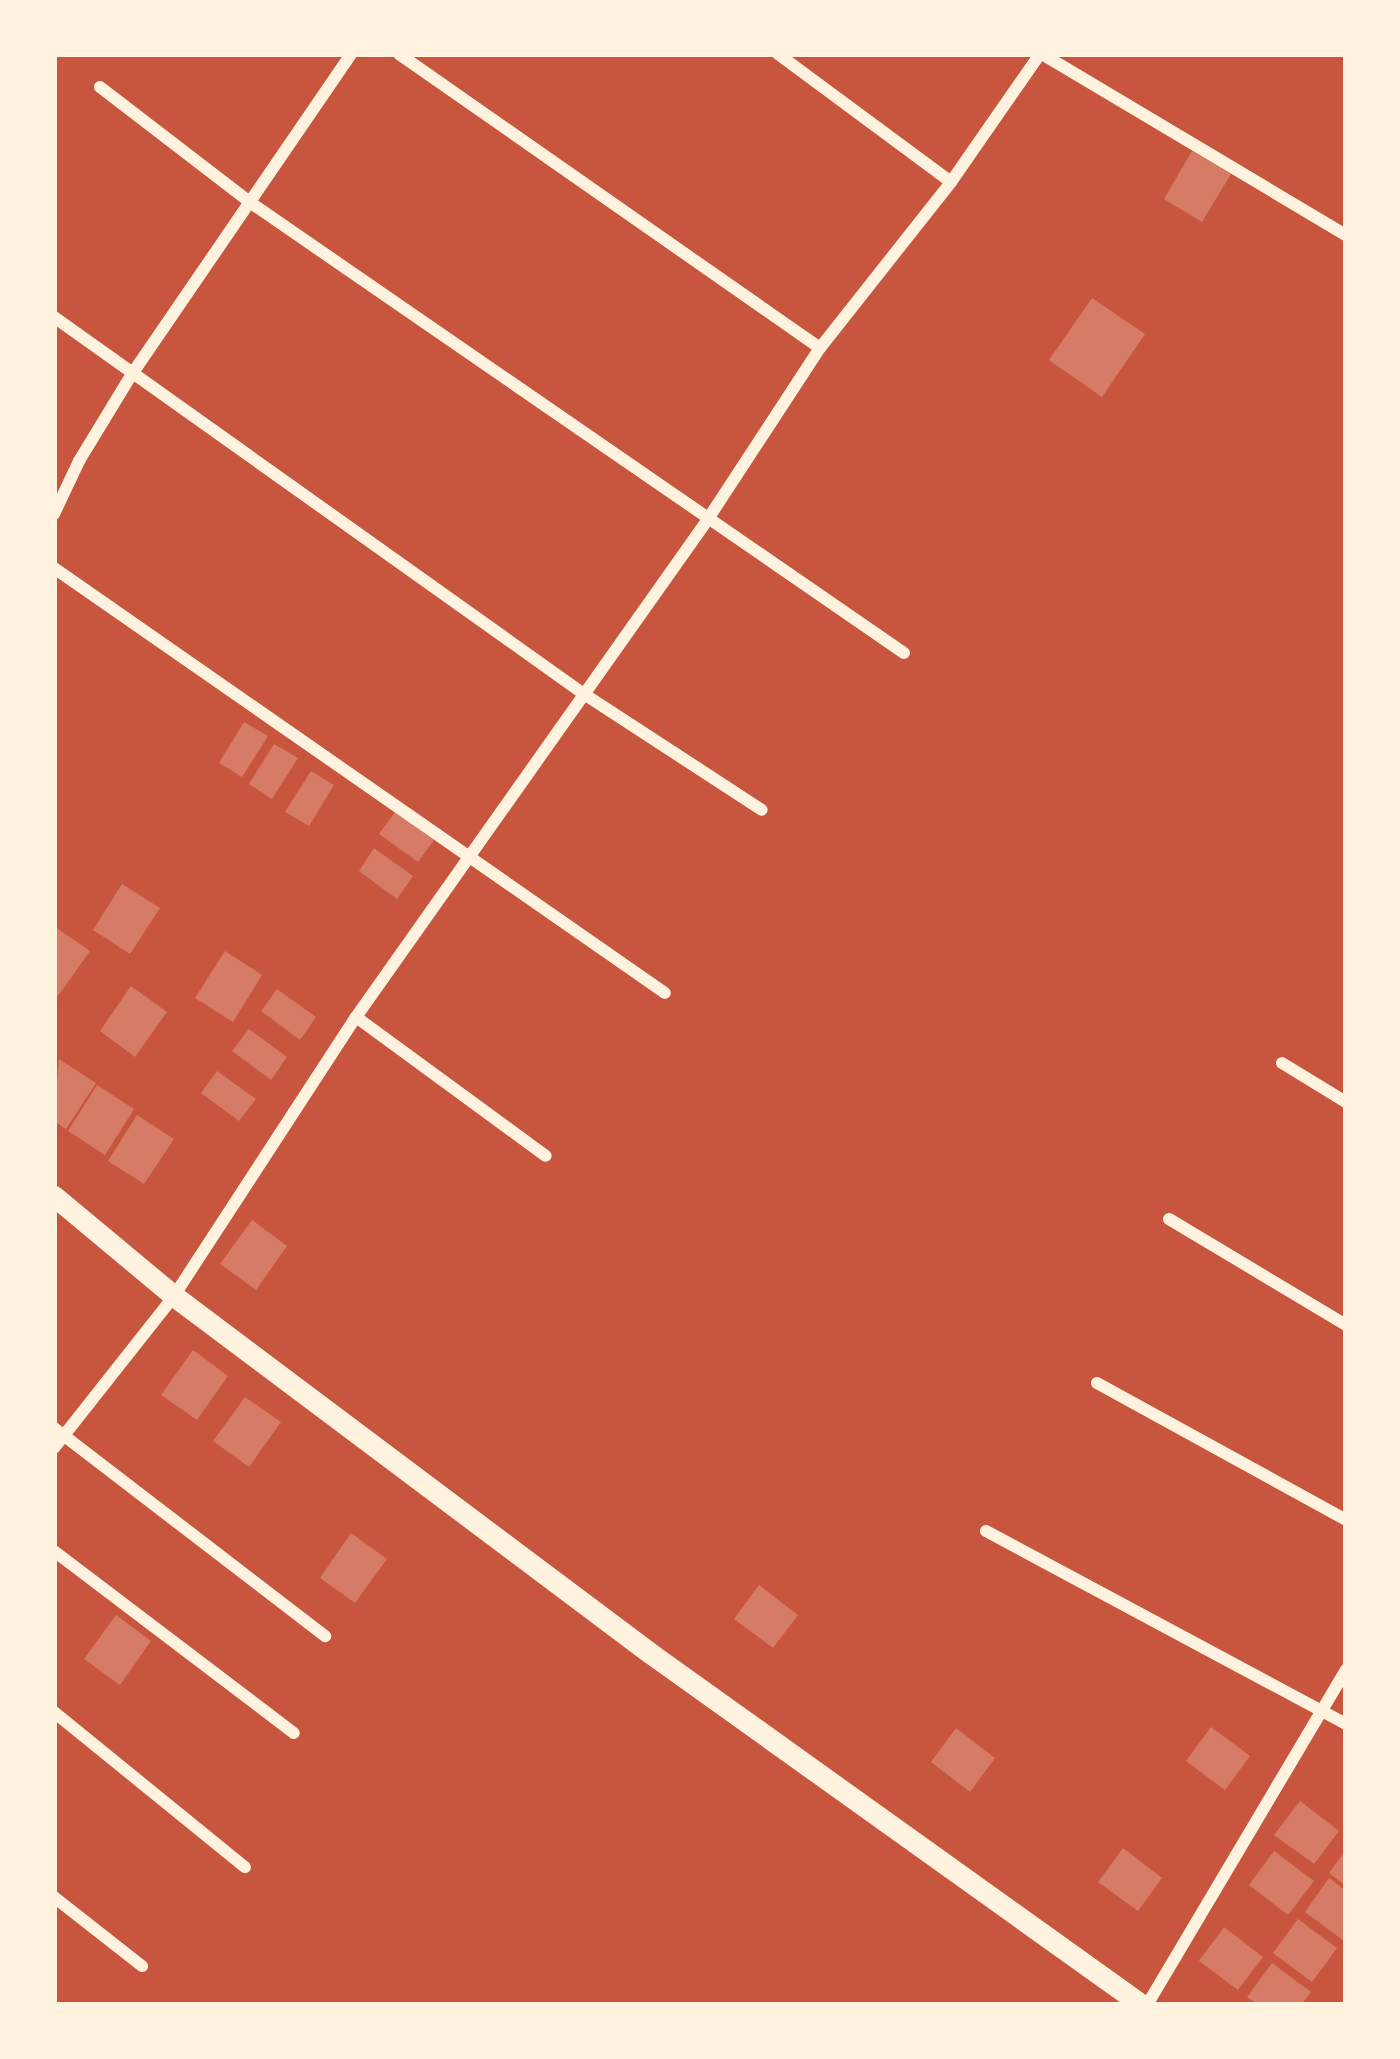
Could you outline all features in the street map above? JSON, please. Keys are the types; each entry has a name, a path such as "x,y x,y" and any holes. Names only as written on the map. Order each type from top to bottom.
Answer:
{"street":[{"path":"54,514 79,461 132,374 352,54"},
{"path":"400,54 820,348"},
{"path":"778,54 952,182"},
{"path":"325,1636 57,1437 174,1296 356,1017 706,522 820,348 952,182 1041,54 1346,235"},
{"path":"100,87 251,203 706,522 904,653"},
{"path":"54,317 584,694 762,810"},
{"path":"54,568 665,993"},
{"path":"356,1017 546,1156"},
{"path":"1282,1063 1346,1102"},
{"path":"54,1196 174,1296 650,1653 1144,2005 1346,1670"},
{"path":"1169,1219 1346,1325"},
{"path":"1097,1383 1346,1520"},
{"path":"986,1531 1346,1724"},
{"path":"54,1551 294,1733"},
{"path":"54,1712 245,1867"},
{"path":"54,1897 142,1966"}],"building":[{"path":"1192,151 1231,174 1202,222 1164,199"},
{"path":"1092,298 1145,334 1102,397 1049,360"},
{"path":"244,722 268,736 242,777 219,763"},
{"path":"274,744 298,758 272,799 249,784"},
{"path":"311,771 334,785 309,826 285,812"},
{"path":"395,812 434,840 418,862 379,834"},
{"path":"374,848 413,876 397,899 359,871"},
{"path":"122,884 160,908 130,954 93,930"},
{"path":"54,926 90,951 58,996 54,993"},
{"path":"225,951 262,975 233,1022 195,998"},
{"path":"131,986 167,1012 135,1057 100,1031"},
{"path":"277,989 316,1017 300,1040 261,1011"},
{"path":"249,1029 287,1057 271,1080 232,1051"},
{"path":"59,1059 96,1083 66,1129 54,1121"},
{"path":"217,1071 256,1099 239,1121 201,1093"},
{"path":"97,1085 134,1109 105,1155 68,1131"},
{"path":"137,1115 174,1139 144,1184 108,1161"},
{"path":"252,1220 287,1246 256,1290 220,1264"},
{"path":"193,1350 228,1376 197,1420 161,1395"},
{"path":"245,1397 281,1422 249,1467 213,1441"},
{"path":"351,1533 387,1559 355,1603 320,1578"},
{"path":"759,1585 798,1615 773,1648 734,1619"},
{"path":"116,1615 151,1641 120,1685 84,1659"},
{"path":"1211,1727 1250,1756 1225,1790 1186,1761"},
{"path":"956,1728 995,1758 970,1792 931,1762"},
{"path":"1300,1801 1339,1831 1314,1864 1274,1835"},
{"path":"1123,1848 1162,1878 1138,1911 1098,1882"},
{"path":"1346,1850 1346,1886 1329,1873"},
{"path":"1274,1851 1314,1881 1288,1915 1249,1885"},
{"path":"1329,1878 1346,1891 1344,1941 1305,1912"},
{"path":"1298,1919 1337,1948 1312,1982 1273,1953"},
{"path":"1224,1927 1263,1957 1238,1990 1199,1961"},
{"path":"1272,1963 1311,1992 1301,2005 1258,2005 1247,1997"}]}
